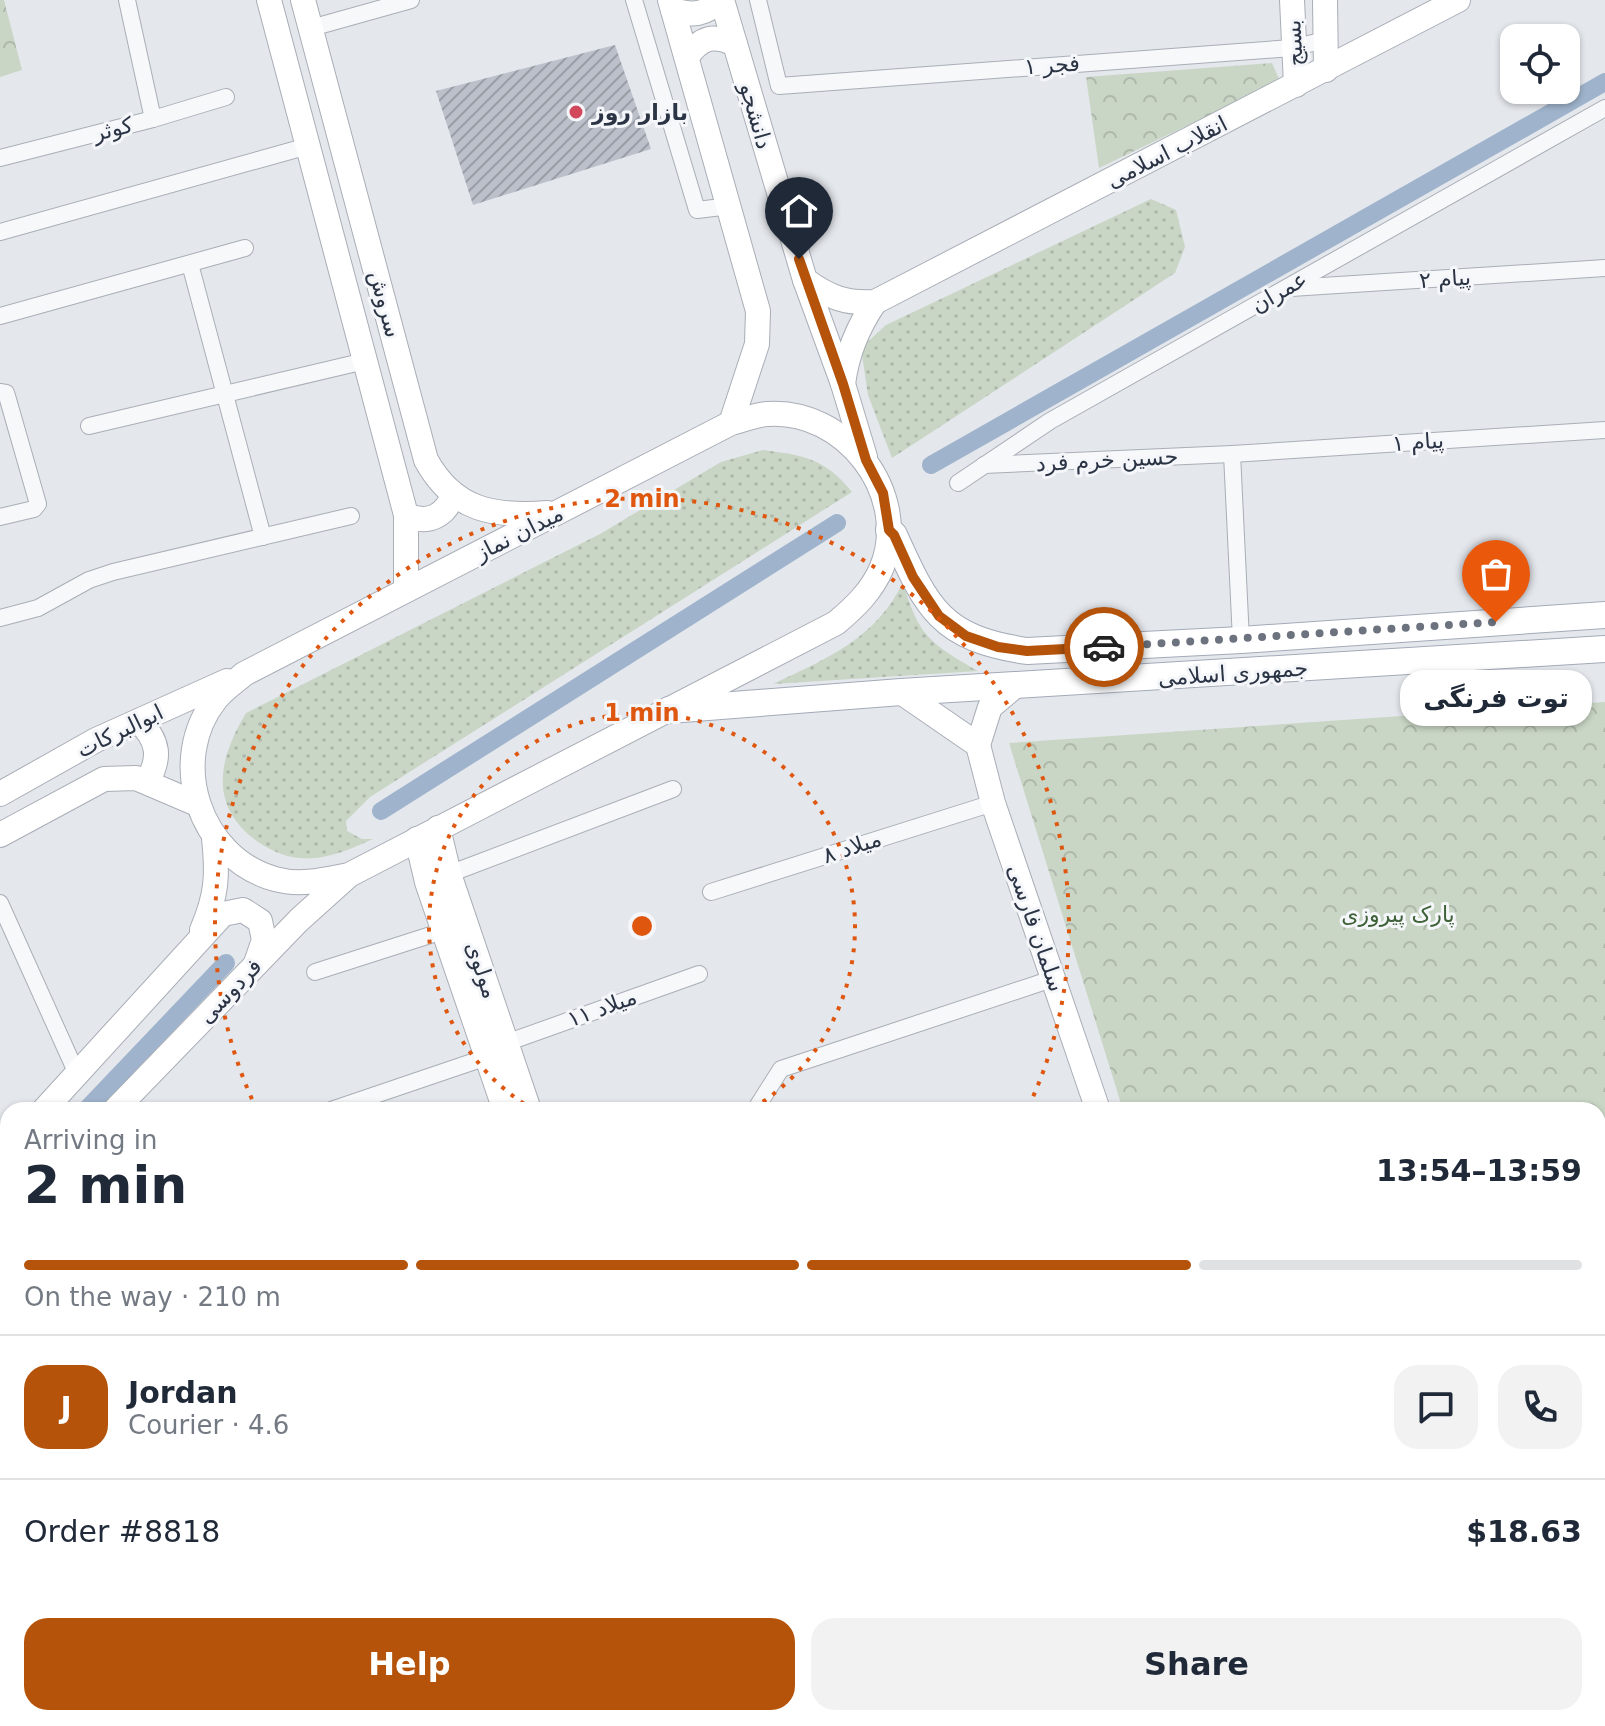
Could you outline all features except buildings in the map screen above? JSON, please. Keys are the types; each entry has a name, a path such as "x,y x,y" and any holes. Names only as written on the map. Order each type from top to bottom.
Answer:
{"main road":[{"name":"جمهوری اسلامی","path":"889,530 913,577 939,616 966,636 998,647 1027,651 1605,615"},
{"path":"1442,626 1444,660"},
{"name":"جمهوری اسلامی","path":"669,710 901,692 1605,649"}],"street":[{"path":"127,0 153,119"},
{"name":"سروش","path":"269,0 406,515 406,590"},
{"name":"سروش","path":"303,0 426,460 440,482 453,494 486,511 520,515 558,513"},
{"path":"311,28 411,0"},
{"path":"634,0 697,210 730,206"},
{"path":"672,5 686,15 700,14 721,0"},
{"name":"دانشجو","path":"721,0 805,280 843,384 866,460"},
{"name":"فجر ۱","path":"758,0 779,86 1292,48 1325,40"},
{"name":"بسیج","path":"1292,0 1296,85"},
{"name":"بسیج","path":"1325,0 1326,70"},
{"name":"انقلاب اسلامی","path":"875,302 1458,0"},
{"path":"672,5 758,311 757,344 731,423"},
{"path":"687,57 695,45 708,39 722,38 735,44"},
{"name":"کوثر","path":"0,158 226,97"},
{"name":"عمران","path":"958,483 1050,421 1605,108"},
{"path":"0,232 308,146"},
{"path":"0,316 245,248"},
{"path":"190,264 263,537"},
{"name":"پیام ۲","path":"1285,289 1605,268"},
{"path":"805,280 838,300 875,302"},
{"path":"843,384 846,362 855,337 875,302"},
{"path":"89,426 365,361"},
{"path":"0,392 6,393 38,504 34,509 0,517"},
{"name":"میدان نماز","path":"768,414 805,418 839,434 866,460 883,493 889,530 882,566 864,599 836,623 349,875 312,883 275,879 241,863 214,838 197,804 192,768 198,731 216,699 244,674 731,423 768,414"},
{"name":"پیام ۱","path":"1232,454 1605,430"},
{"path":"1232,454 1241,640"},
{"name":"حسین خرم فرد","path":"983,465 1232,454"},
{"path":"406,515 415,519 435,517 444,512 453,494"},
{"path":"0,618 38,608 89,580 113,572 351,516"},
{"name":"ابوالبرکات","path":"0,794 96,740 244,674"},
{"path":"901,692 978,745 990,707 1015,686"},
{"path":"139,721 152,733 158,750 156,767 147,782"},
{"name":"سلمان فارسی","path":"978,745 993,803 1095,1102"},
{"name":"ابوالبرکات","path":"0,835 104,779 136,778 197,804"},
{"path":"438,878 673,789"},
{"name":"میلاد ۸","path":"711,892 993,803"},
{"name":"مولوی","path":"428,834 438,878 496,1050 504,1102"},
{"path":"196,943 212,905 218,874 214,838"},
{"name":"فردوسی","path":"123,1102 255,965 349,875"},
{"name":"مولوی","path":"438,878 443,931 496,1050 525,1102"},
{"path":"0,903 77,1074"},
{"path":"51,1102 223,914 243,910 260,921 264,940 255,965"},
{"path":"315,972 443,931"},
{"name":"میلاد ۱۱","path":"353,1102 699,974"},
{"path":"760,1102 781,1069 1052,979"}],"green space":[{"path":"0,0 4,0 22,70 0,77"},
{"path":"1272,63 1280,81 1099,168 1086,77"},
{"path":"1151,199 1176,210 1185,247 1175,273 892,458 868,395 861,348 886,325"},
{"path":"763,450 813,460 833,472 852,492 370,797 346,821 347,831 362,839 373,839 330,855 292,857 258,842 231,813 225,798 224,765 246,713 600,534 721,462"},
{"path":"903,582 914,615 928,637 978,671 773,684 848,645 879,618"},
{"name":"پارک پیروزی","path":"1605,702 1605,1102 1121,1102 1009,743"}],"waterway":[{"path":"931,465 1605,82"},
{"path":"381,811 837,523"},
{"path":"94,1102 226,963"}],"way so far":[{"path":"1104,647 1496,622"}],"place":[{"name":"بازار روز","path":"576,112"},
{"name":"توت فرنگی","path":"1496,622"}],"route":[{"path":"799,259 866,460 883,493 889,530 913,577 939,616 966,636 998,647 1027,651 1104,647"}]}
